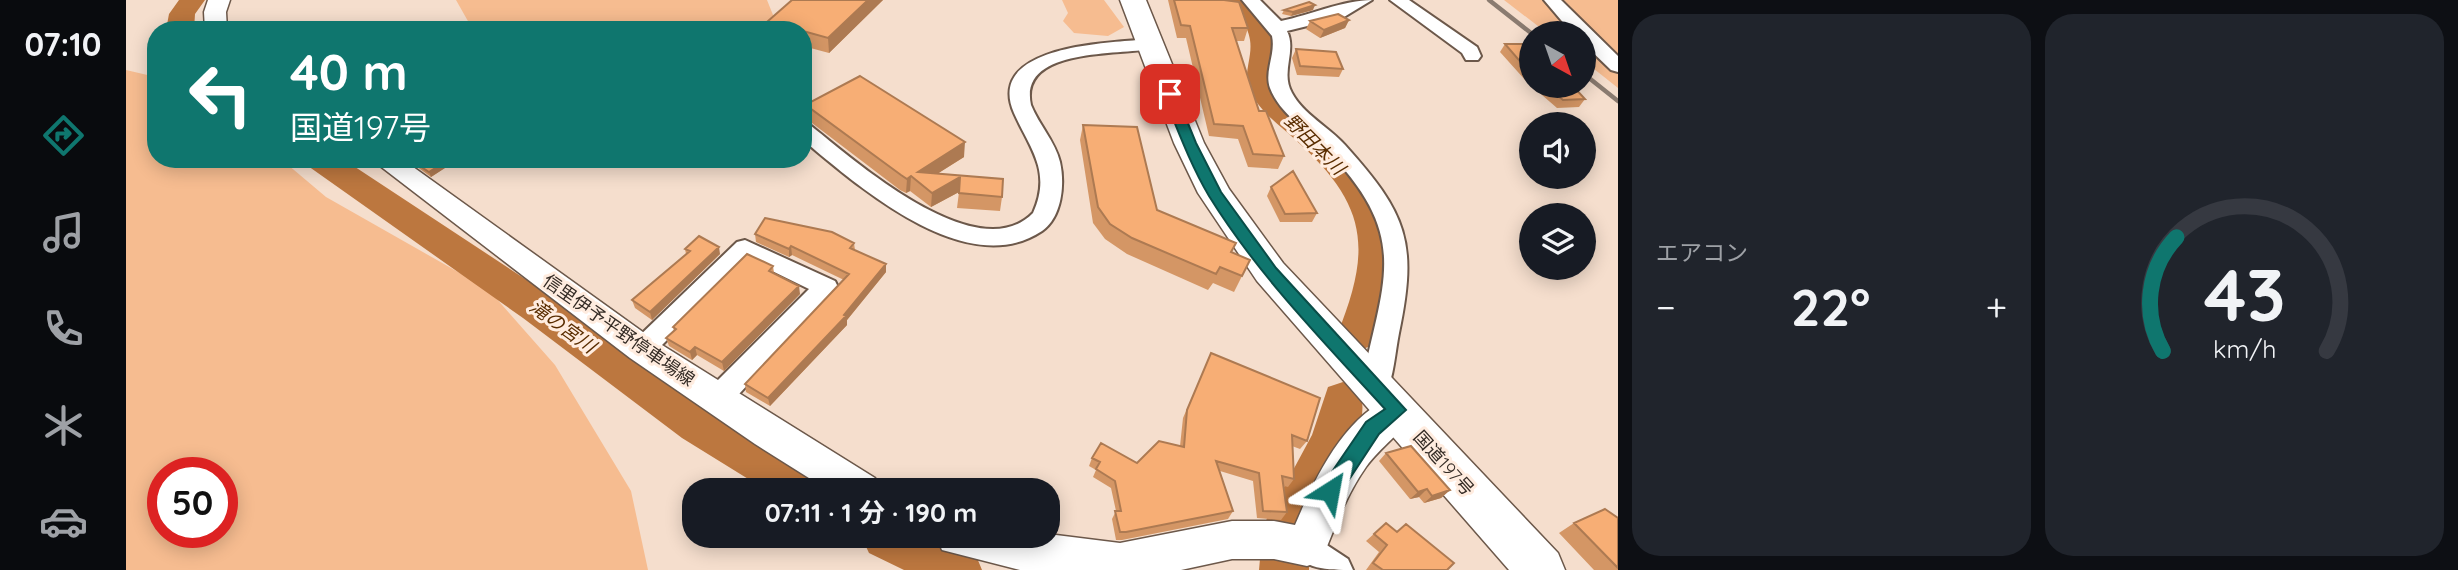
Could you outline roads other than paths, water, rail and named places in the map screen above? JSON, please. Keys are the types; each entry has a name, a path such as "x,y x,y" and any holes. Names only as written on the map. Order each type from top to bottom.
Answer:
{"highway":[{"name":"国道197号","path":"1133,0 1189,143 1215,194 1270,272 1541,570"}],"main road":[{"path":"216,21 219,0"},
{"name":"信里伊予平野停車場線","path":"396,168 642,349 842,478"},
{"path":"984,548 1009,559 1120,563 1232,540 1274,540 1322,559 1318,510 1373,428 1386,398"}],"street":[{"path":"1250,0 1276,28 1282,39 1276,76 1281,92 1357,175 1385,216 1397,250 1386,398"},
{"path":"1276,28 1338,13 1364,0"},
{"path":"1398,0 1471,51 1472,56"},
{"path":"1552,0 1562,14 1618,66"},
{"path":"812,136 912,211 945,226 976,235 1000,237 1026,230 1042,218 1052,183 1047,152 1029,124 1018,95 1022,80 1033,69 1061,57 1150,44"},
{"path":"642,349 745,248 826,287 717,399"}],"waterway":[{"name":"滝の宮川","path":"181,21 182,14 192,0"},
{"name":"野田本川","path":"1238,0 1256,21 1264,39 1261,76 1267,95 1277,108 1335,160 1357,188 1373,220 1379,263 1372,295 1357,335"},
{"name":"滝の宮川","path":"333,168 537,307 698,425 788,478"},
{"name":"野田本川","path":"1284,570 1287,526 1333,439 1343,400"},
{"name":"滝の宮川","path":"911,548 957,570"}],"railway":[{"path":"1489,0 1519,24"},
{"path":"1596,84 1618,101"}]}
